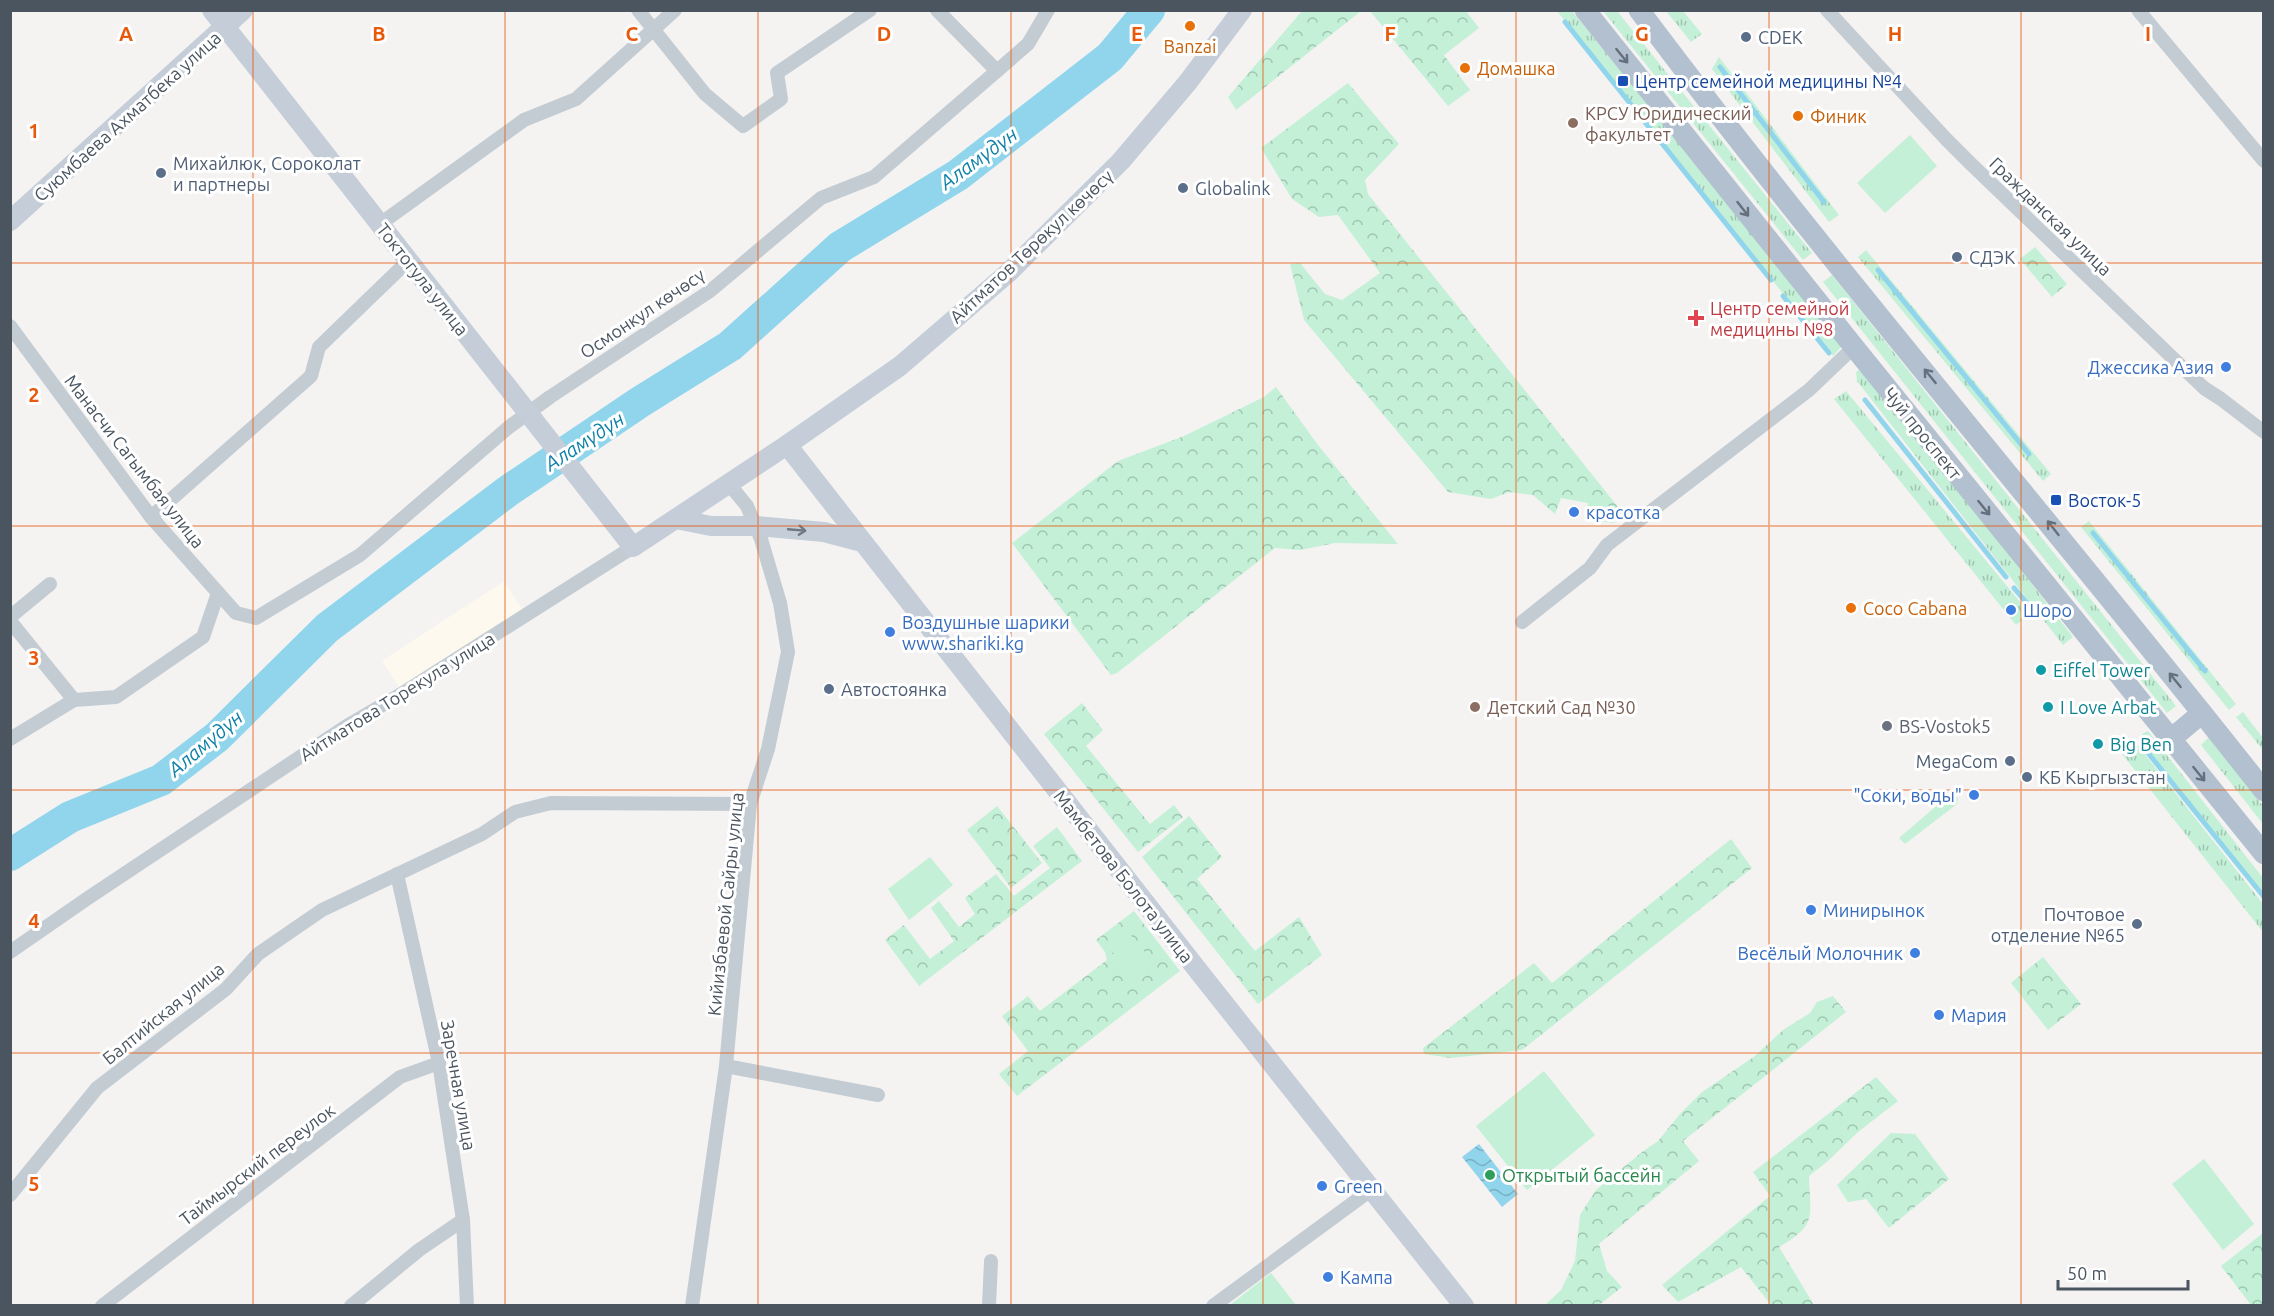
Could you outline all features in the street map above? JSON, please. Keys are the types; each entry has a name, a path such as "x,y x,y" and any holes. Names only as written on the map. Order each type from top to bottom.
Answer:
{"main road":[{"name":"Чуй проспект","path":"1585,10 2264,854"},
{"path":"1639,10 1817,238 2264,791"},
{"path":"2171,739 2202,713"}],"street":[{"name":"Токтогула улица","path":"212,10 633,547"},
{"name":"Суюмбаева Ахматбека улица","path":"10,221 243,10"},
{"path":"638,10 705,94 743,126 781,99 777,73 870,10"},
{"path":"380,224 524,120 576,99 675,10"},
{"path":"937,10 997,71"},
{"name":"Осмонкул көчөсү","path":"236,613 256,618 360,555 530,415 710,291 821,198 874,177 1028,44 1048,10"},
{"name":"Айтматов Төрөкул көчөсү","path":"787,445 900,366 1008,273 1120,161 1188,82 1242,10"},
{"name":"Гражданская улица","path":"1827,10 1954,147 2204,388 2264,432"},
{"path":"2138,10 2264,161"},
{"path":"152,517 311,376 319,347 409,260"},
{"name":"Манасчи Сагымбая улица","path":"10,326 152,517 236,613"},
{"path":"1522,622 1590,568 1607,545 1809,390 1854,347"},
{"name":"Айтматова Торекула улица","path":"10,952 345,727 403,693 633,547 787,445"},
{"name":"Мамбетова Болота улица","path":"787,445 1200,973 1464,1305"},
{"name":"Кийизбаевой Сайры улица","path":"692,1305 726,1066 750,804 768,749 788,652 780,603 756,526 747,506 729,484"},
{"path":"676,519 711,526 756,526 824,532 862,542"},
{"path":"50,584 10,619 74,700"},
{"path":"10,739 74,700 116,697 202,637 218,592"},
{"name":"Балтийская улица","path":"10,1195 97,1088 226,989 258,954 322,910 482,834 515,812 551,802 750,804"},
{"name":"Заречная улица","path":"397,874 439,1063 462,1220 467,1305"},
{"name":"Таймырский переулок","path":"102,1305 400,1077 439,1063"},
{"path":"726,1066 878,1095"},
{"path":"1213,1305 1372,1189"},
{"path":"351,1305 419,1250 462,1220"},
{"path":"989,1305 991,1261"}],"shaded area":[{"path":"504,581 525,614 403,693 382,661"}],"green space":[{"path":"1302,11 1361,11 1236,110 1228,97"},
{"path":"1370,11 1466,11 1479,28 1444,55 1470,90 1448,106"},
{"path":"1557,11 1572,11 1842,346 1833,356"},
{"path":"1603,11 1617,11 1812,253 1803,260"},
{"path":"1666,11 1683,11 1702,34 1691,42"},
{"path":"1719,57 1839,215 1829,222 1712,69"},
{"path":"1348,83 1399,144 1365,180 1368,194 1622,512 1614,523 1585,519 1588,503 1561,498 1555,514 1533,495 1509,492 1491,499 1448,492 1304,320 1290,264 1300,263 1325,294 1342,300 1380,273 1338,215 1319,217 1292,199 1261,148"},
{"path":"1910,135 1937,166 1885,213 1857,183"},
{"path":"2035,247 2067,284 2052,297 2020,259"},
{"path":"1866,250 2051,474 2043,481 1858,257"},
{"path":"1832,275 2176,706 2167,713 1823,282"},
{"path":"1863,367 2073,637 2063,645 1857,381 1856,372"},
{"path":"1276,387 1318,445 1398,544 1335,543 1300,550 1275,548 1117,673 1111,675 1012,543 1118,461 1184,436 1264,397"},
{"path":"1846,391 2030,614 2016,625 1834,399"},
{"path":"2089,521 2236,704 2229,710 2081,527"},
{"path":"1082,703 1103,730 1086,746 1150,824 1174,805 1183,817 1138,852 1044,734"},
{"path":"2243,712 2263,738 2263,750 2236,717"},
{"path":"2148,731 2263,878 2263,894 2158,764 2143,742 2142,734"},
{"path":"2209,737 2263,806 2263,824 2201,745"},
{"path":"2136,743 2263,904 2263,932 2122,754"},
{"path":"1953,794 1958,798 1957,804 1905,844 1899,838 1948,796"},
{"path":"997,806 1042,863 1011,888 967,830"},
{"path":"1189,816 1222,857 1197,879 1255,951 1299,917 1322,955 1258,1004 1142,857"},
{"path":"1057,827 1082,861 919,986 885,940 904,925 930,959 954,941 931,908 939,901 959,927 975,914 965,898 996,874 1014,896 1050,868 1033,846"},
{"path":"1731,839 1752,868 1522,1050 1451,1058 1424,1054 1423,1048 1534,963 1552,983"},
{"path":"930,857 953,885 909,920 888,889"},
{"path":"1134,911 1180,971 1017,1096 999,1074 1028,1051 1002,1016 1028,996 1040,1011 1107,960 1105,952 1096,940"},
{"path":"1130,934 1157,967 1137,983 1110,949"},
{"path":"2043,957 2081,1004 2048,1030 2011,983"},
{"path":"1833,996 1846,1012 1683,1141 1699,1161 1599,1244 1607,1271 1622,1287 1599,1305 1545,1305 1561,1290 1575,1261 1580,1215 1596,1190 1658,1141 1702,1092 1755,1056 1783,1030 1810,1013 1817,1002"},
{"path":"1544,1071 1595,1135 1527,1190 1476,1126"},
{"path":"1876,1077 1898,1101 1858,1132 1809,1176 1809,1218 1800,1232 1779,1247 1814,1305 1771,1305 1741,1267 1678,1302 1662,1285 1770,1196 1753,1172"},
{"path":"1891,1133 1915,1134 1949,1179 1889,1228 1866,1199 1848,1202 1837,1185"},
{"path":"2204,1159 2254,1224 2223,1250 2172,1184"},
{"path":"2263,1233 2263,1305 2251,1305 2221,1266"},
{"path":"1271,1273 1296,1305 1230,1305"}],"water":[{"name":"Открытый бассейн","path":"1479,1144 1518,1194 1502,1207 1462,1157"}],"waterway":[{"name":"Аламүдүн","path":"10,855 70,817 161,780 217,737 327,628 508,491 640,402 730,346 840,247 958,175 1110,57 1149,10"},
{"path":"1565,22 1771,280"},
{"path":"1720,67 1824,202"},
{"path":"1878,270 2029,454"},
{"path":"1783,296 1829,353"},
{"path":"1865,400 2006,577"},
{"path":"2093,533 2205,671"},
{"path":"2014,588 2034,611"},
{"path":"2144,748 2264,897"}],"place":[{"name":"Banzai","path":"1190,26"},
{"name":"CDEK","path":"1746,37"},
{"name":"Домашка","path":"1465,68"},
{"name":"Центр семейной медицины №4","path":"1623,81"},
{"name":"Финик","path":"1798,116"},
{"name":"КРСУ Юридический факультет","path":"1573,123"},
{"name":"Михайлюк, Сороколат и партнеры","path":"161,173"},
{"name":"Globalink","path":"1183,188"},
{"name":"СДЭК","path":"1957,257"},
{"name":"Центр семейной медицины №8","path":"1696,318"},
{"name":"Джессика Азия","path":"2226,367"},
{"name":"Восток-5","path":"2056,500"},
{"name":"красотка","path":"1574,512"},
{"name":"Coco Cabana","path":"1851,608"},
{"name":"Шоро","path":"2011,610"},
{"name":"Воздушные шарики www.shariki.kg","path":"890,632"},
{"name":"Eiffel Tower","path":"2041,670"},
{"name":"Автостоянка","path":"829,689"},
{"name":"Детский Сад №30","path":"1475,707"},
{"name":"I Love Arbat","path":"2048,707"},
{"name":"BS-Vostok5","path":"1887,726"},
{"name":"Big Ben","path":"2098,744"},
{"name":"MegaCom","path":"2010,761"},
{"name":"КБ Кыргызстан","path":"2027,777"},
{"name":"\"Соки, воды\"","path":"1974,795"},
{"name":"Минирынок","path":"1811,910"},
{"name":"Почтовое отделение №65","path":"2137,924"},
{"name":"Весёлый Молочник","path":"1915,953"},
{"name":"Мария","path":"1939,1015"},
{"name":"Открытый бассейн","path":"1490,1175"},
{"name":"Green","path":"1322,1186"},
{"name":"Кампа","path":"1328,1277"}]}
